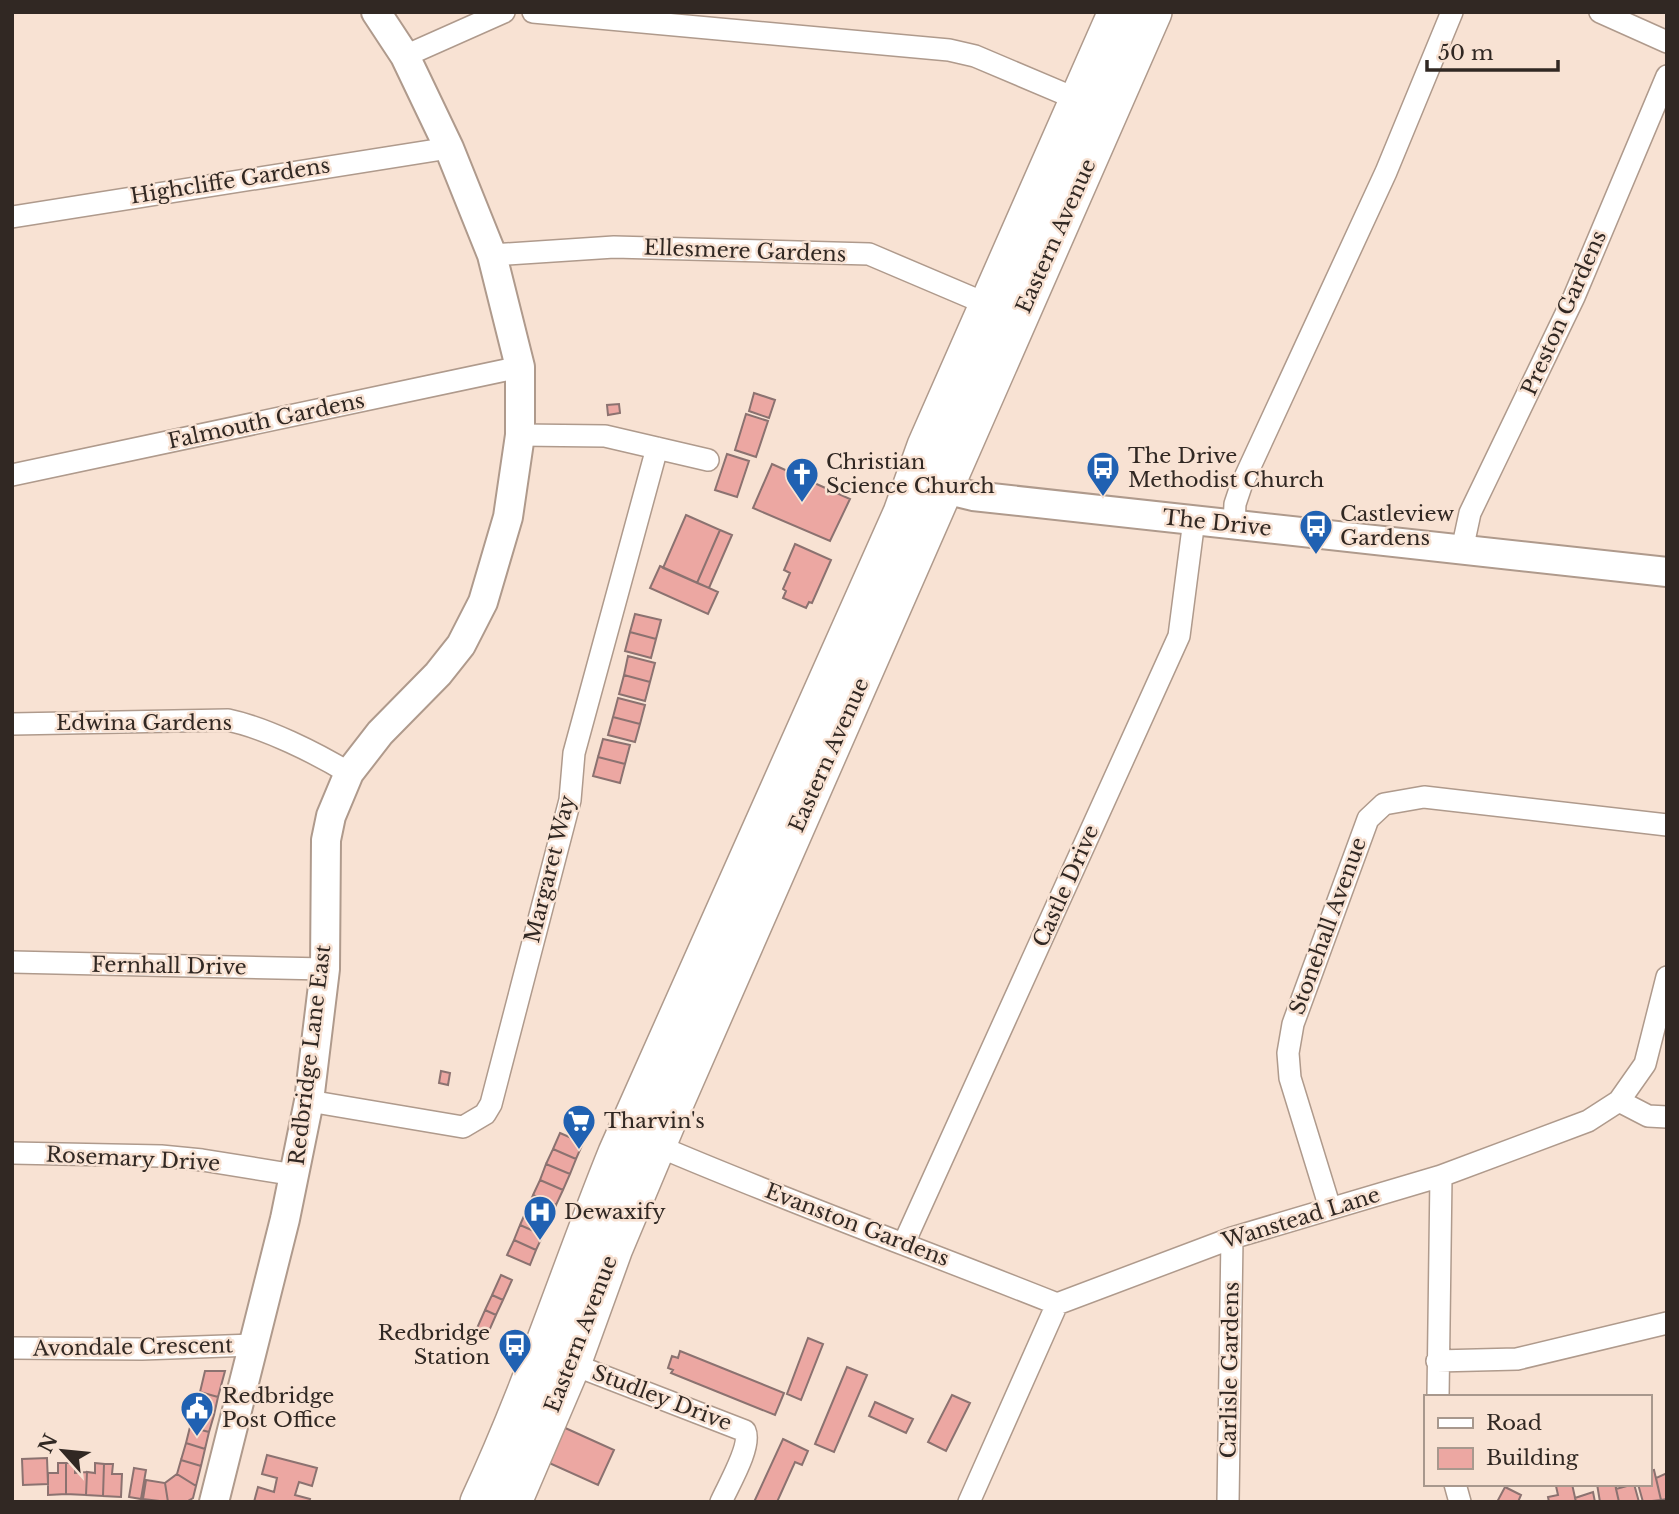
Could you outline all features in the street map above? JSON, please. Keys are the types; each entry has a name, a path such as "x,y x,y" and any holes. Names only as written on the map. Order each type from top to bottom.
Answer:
{"highway":[{"name":"Eastern Avenue","path":"493,1496 580,1245 617,1153 902,513 918,465 1117,12"},
{"name":"Eastern Avenue","path":"493,1496 572,1364 614,1248 1153,12"}],"street":[{"name":"Redbridge Lane East","path":"214,1502 295,1175 309,1101 325,970 326,840 337,798 349,773 380,733 438,674 461,645 483,602 508,517 520,435 520,367 492,256 449,148 405,56 376,12"},
{"path":"405,56 504,12"},
{"path":"533,12 949,50 975,56 1079,100"},
{"path":"1234,525 1241,486 1386,172 1452,12"},
{"path":"1600,12 1667,42"},
{"name":"Preston Gardens","path":"1462,550 1470,513 1574,297 1667,76"},
{"name":"Highcliffe Gardens","path":"12,217 449,148"},
{"name":"Ellesmere Gardens","path":"492,256 614,247 869,254 989,305"},
{"name":"Falmouth Gardens","path":"12,475 520,367"},
{"path":"520,435 605,436 708,460"},
{"name":"Margaret Way","path":"309,1101 463,1127 485,1114 491,1104 570,800 574,753 657,448"},
{"path":"902,513 925,491 936,487 946,489"},
{"name":"The Drive","path":"946,489 973,496 1667,572"},
{"name":"Castle Drive","path":"904,1243 1179,636 1194,520"},
{"name":"Edwina Gardens","path":"12,724 228,720 243,723 271,735 349,773"},
{"name":"Stonehall Avenue","path":"1330,1208 1290,1078 1288,1053 1293,1024 1368,819 1384,804 1424,797 1667,825"},
{"name":"Fernhall Drive","path":"12,962 325,970"},
{"name":"Wanstead Lane","path":"1057,1304 1232,1238 1441,1176 1588,1121 1619,1101 1645,1064 1667,977"},
{"path":"1619,1101 1648,1116 1667,1117"},
{"name":"Evanston Gardens","path":"658,1146 1057,1304"},
{"name":"Rosemary Drive","path":"12,1153 161,1156 295,1175"},
{"path":"1438,1395 1441,1176"},
{"name":"Carlisle Gardens","path":"1228,1502 1232,1238"},
{"path":"969,1502 1057,1304"},
{"path":"1437,1361 1517,1359 1667,1323"},
{"name":"Avondale Crescent","path":"12,1348 142,1349 253,1345"},
{"name":"Studley Drive","path":"572,1364 746,1431 746,1446 721,1502"}],"building":[{"path":"754,393 775,400 769,418 749,411"},
{"path":"619,404 620,413 608,415 607,405"},
{"path":"746,414 768,421 756,457 735,450"},
{"path":"727,454 749,461 737,497 715,490"},
{"name":"Christian Science Church","path":"772,464 850,499 830,541 753,508"},
{"path":"686,515 720,530 697,583 663,568"},
{"path":"720,530 732,535 709,588 697,583"},
{"path":"795,544 831,560 812,603 809,602 806,608 783,598 786,591 783,589 790,573 784,570"},
{"path":"660,566 718,592 708,614 650,588"},
{"path":"635,614 661,620 656,639 630,632"},
{"path":"630,632 656,639 651,658 625,651"},
{"path":"628,656 655,663 650,682 624,675"},
{"path":"624,675 650,682 645,701 619,694"},
{"path":"618,698 645,705 640,724 613,717"},
{"path":"613,717 640,724 635,742 608,735"},
{"path":"603,739 630,745 625,764 598,757"},
{"path":"598,757 625,764 620,783 593,776"},
{"path":"441,1071 450,1073 448,1085 439,1083"},
{"path":"560,1133 583,1143 576,1159 553,1149"},
{"path":"553,1149 576,1159 570,1174 546,1164"},
{"path":"546,1164 570,1174 563,1190 540,1180"},
{"path":"540,1180 563,1190 556,1205 533,1195"},
{"path":"533,1195 556,1205 550,1219 527,1209"},
{"path":"527,1209 550,1219 543,1235 520,1225"},
{"path":"520,1225 543,1235 536,1250 514,1240"},
{"path":"514,1240 536,1250 530,1265 507,1255"},
{"path":"501,1275 512,1280 503,1300 492,1295"},
{"path":"492,1295 503,1300 496,1315 485,1310"},
{"path":"485,1310 496,1315 485,1340 474,1335"},
{"path":"808,1338 823,1344 801,1400 787,1394"},
{"path":"680,1351 784,1393 775,1415 671,1373 673,1370 668,1368 672,1356 678,1358"},
{"path":"847,1367 867,1375 834,1452 815,1444"},
{"path":"205,1371 225,1371 218,1397 200,1392"},
{"path":"200,1392 218,1397 214,1415 195,1410"},
{"path":"952,1395 970,1403 946,1451 928,1442"},
{"path":"875,1402 913,1419 906,1433 869,1416"},
{"path":"195,1410 214,1415 209,1432 190,1427"},
{"path":"190,1427 209,1432 205,1449 186,1443"},
{"path":"563,1427 614,1450 598,1485 547,1462"},
{"path":"783,1439 808,1451 802,1465 795,1462 777,1502 754,1502"},
{"path":"186,1443 205,1449 201,1466 181,1460"},
{"path":"267,1455 317,1468 312,1486 299,1482 295,1495 310,1499 309,1502 254,1502 258,1487 274,1492 277,1478 262,1474"},
{"path":"47,1458 48,1484 23,1485 22,1459"},
{"path":"181,1460 201,1466 196,1486 177,1474"},
{"path":"58,1463 66,1463 66,1494 48,1495 48,1473 58,1473"},
{"path":"66,1463 75,1463 75,1473 87,1472 86,1495 66,1494"},
{"path":"95,1463 104,1464 103,1496 86,1495 87,1472 95,1473"},
{"path":"104,1464 113,1464 112,1474 122,1474 121,1497 103,1496"},
{"path":"134,1468 146,1470 141,1499 129,1497"},
{"path":"1654,1470 1661,1500 1643,1502 1639,1486 1651,1486 1651,1471"},
{"path":"1667,1473 1667,1499 1661,1500 1656,1478"},
{"path":"177,1474 196,1486 193,1498 186,1502 168,1502 165,1483"},
{"path":"146,1480 165,1483 168,1502 143,1499"},
{"path":"1556,1486 1572,1486 1576,1502 1549,1502 1548,1497 1558,1495"},
{"path":"1597,1486 1615,1486 1619,1502 1600,1502"},
{"path":"1635,1486 1639,1502 1619,1502 1616,1489"},
{"path":"1505,1487 1521,1495 1518,1502 1497,1502"},
{"path":"1593,1492 1595,1502 1576,1502 1575,1498"}],"place":[{"name":"The Drive Methodist Church","path":"1103,498"},
{"name":"Christian Science Church","path":"802,504"},
{"name":"Castleview Gardens","path":"1316,556"},
{"name":"Tharvin's","path":"579,1151"},
{"name":"Dewaxify","path":"540,1242"},
{"name":"Redbridge Station","path":"515,1375"},
{"name":"Redbridge Post Office","path":"197,1438"}]}
